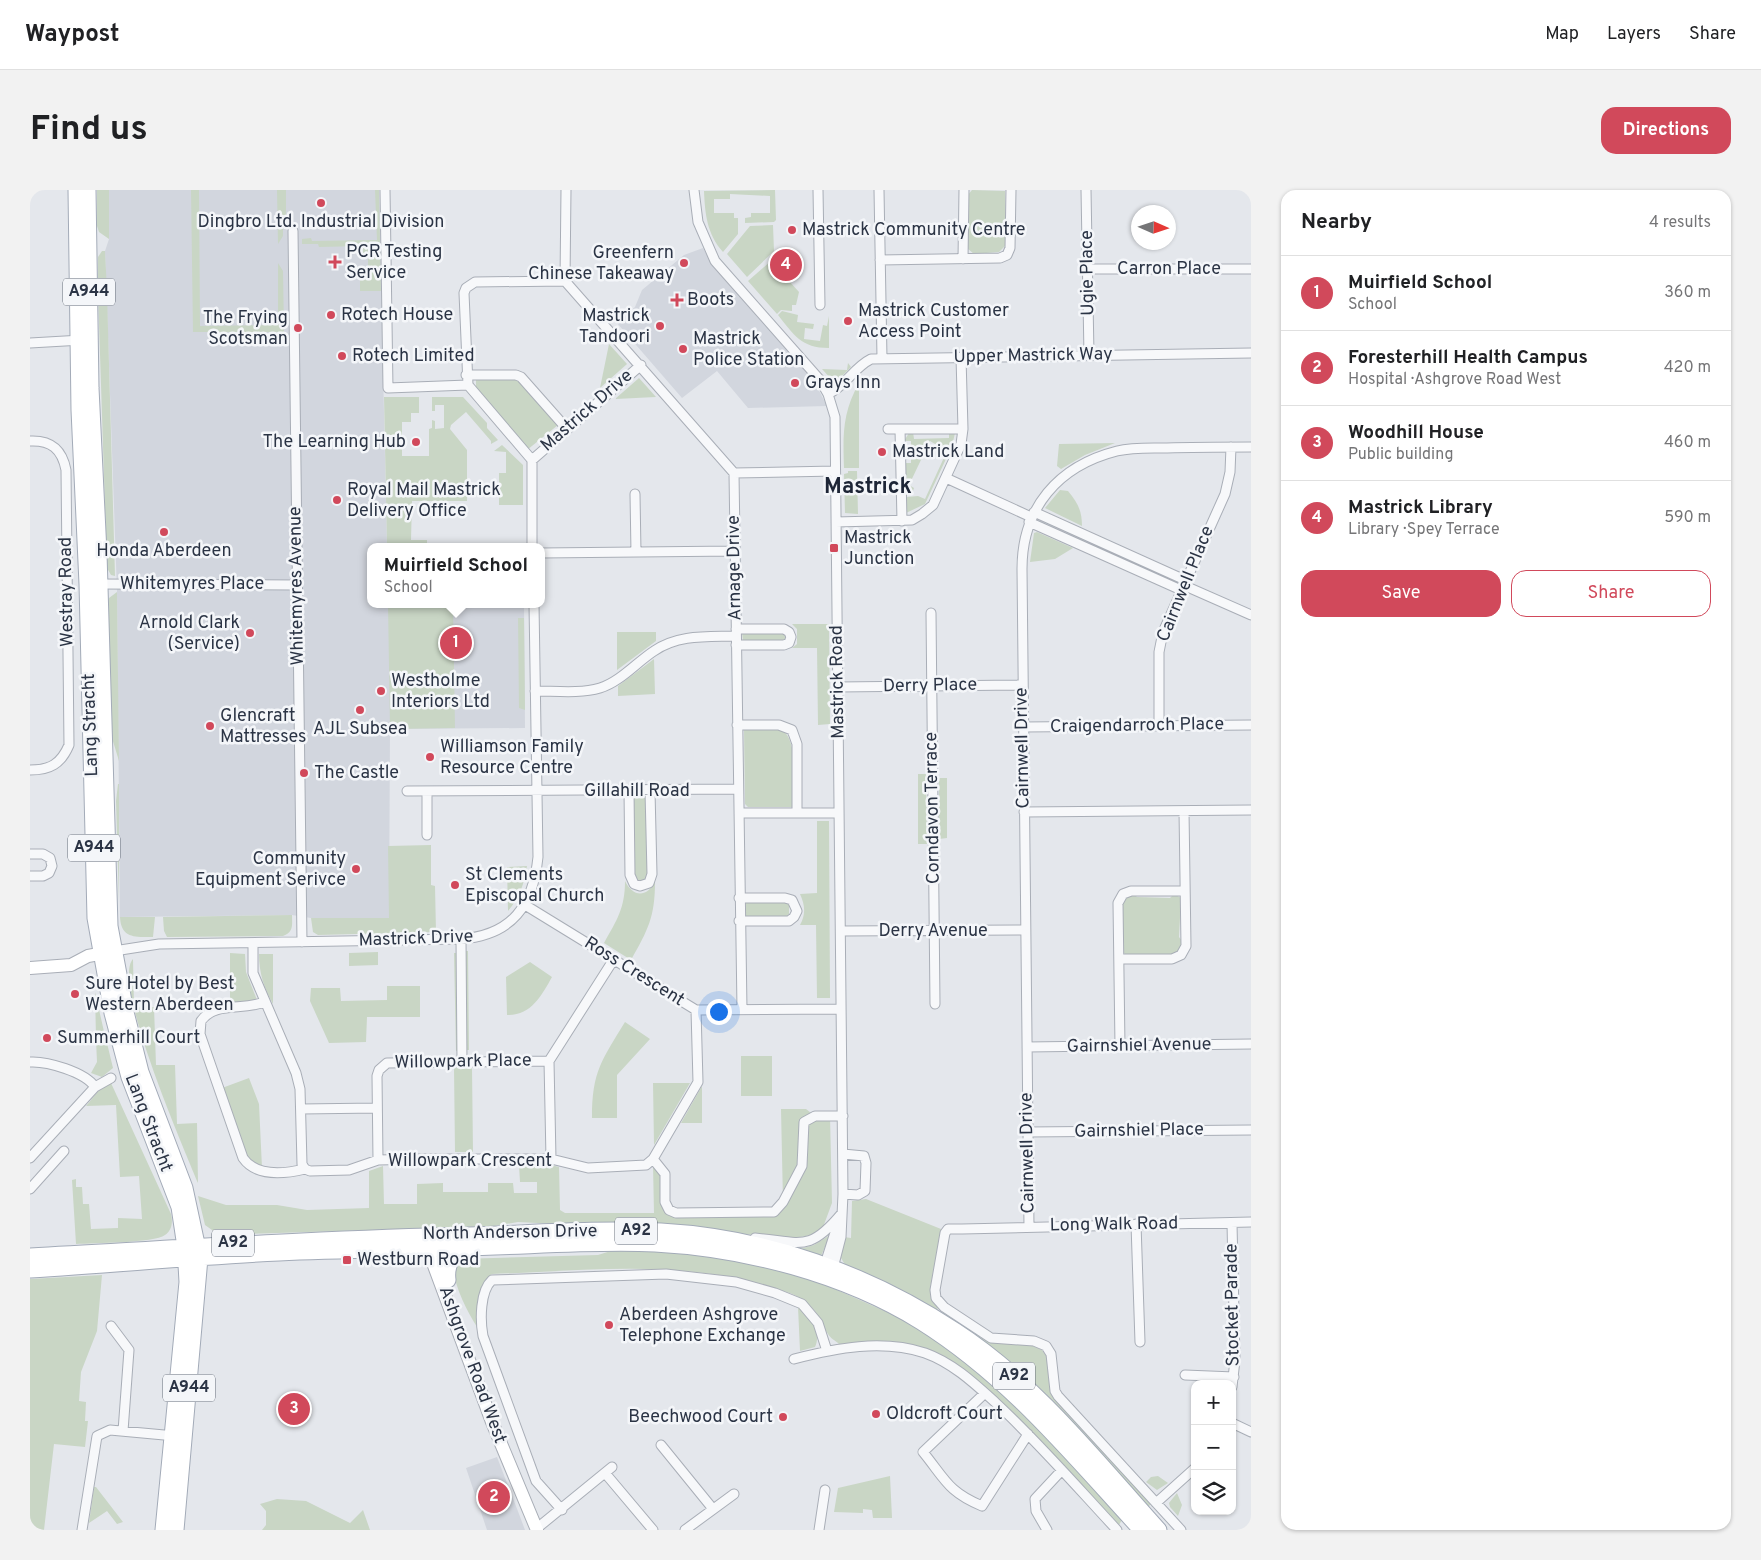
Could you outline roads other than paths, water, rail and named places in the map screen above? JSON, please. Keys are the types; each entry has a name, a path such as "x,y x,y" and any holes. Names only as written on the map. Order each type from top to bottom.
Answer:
{"main road":[{"name":"Lang Stracht","path":"76,190 84,340"},
{"name":"Lang Stracht","path":"88,190 84,340 78,410 93,584 110,919 107,953 126,1012 142,1072 185,1188 193,1253"},
{"name":"North Anderson Drive","path":"33,1254 193,1253 644,1231 720,1238 768,1248 827,1272 920,1322 988,1372 1036,1415 1141,1530"},
{"name":"North Anderson Drive","path":"432,1242 480,1248 636,1244 677,1246 746,1256 867,1281 916,1306 959,1333 996,1361 1048,1408 1159,1530"},
{"path":"448,1280 447,1270 451,1260 465,1250 480,1248"},
{"name":"North Anderson Drive","path":"30,1270 193,1253"},
{"name":"A944","path":"176,1530 178,1436 193,1253"},
{"name":"A944","path":"163,1530 178,1436"}],"street":[{"path":"385,190 388,388 468,386"},
{"path":"566,190 565,281 734,473 835,471"},
{"name":"Mastrick Road","path":"694,190 695,213 701,234 715,261 816,374 828,394 835,424 843,1194 841,1237 827,1272"},
{"path":"818,190 820,305"},
{"path":"880,190 882,358"},
{"path":"963,259 964,190"},
{"path":"880,260 1000,258 1007,255 1010,248 1010,190"},
{"name":"Ugie Place","path":"1086,190 1089,355"},
{"name":"Whitemyres Avenue","path":"293,231 302,942"},
{"name":"Carron Place","path":"1088,269 1251,269"},
{"path":"532,460 468,386 466,375 464,294 470,284 475,282 565,281"},
{"path":"30,342 84,340"},
{"name":"Upper Mastrick Way","path":"828,394 844,384 859,366 871,359 1251,353"},
{"path":"836,522 902,521 922,514 933,505 961,444 963,429 961,357"},
{"name":"Mastrick Drive","path":"532,543 532,460 641,366"},
{"path":"466,375 516,375 521,377 567,429"},
{"path":"888,429 963,429"},
{"path":"900,429 902,521"},
{"name":"Westray Road","path":"30,441 40,441 54,445 63,456 66,470 69,746 64,759 53,767 30,770"},
{"name":"Cairnwell Place","path":"1158,725 1158,652 1163,632 1224,494 1230,472 1231,447"},
{"name":"Cairnwell Drive","path":"1029,1227 1023,727 1022,563 1024,541 1031,517 1048,491 1078,466 1102,456 1134,449 1251,447"},
{"name":"Arnage Drive","path":"734,473 742,1010"},
{"path":"946,478 1251,614"},
{"path":"635,494 636,552"},
{"path":"545,553 735,551"},
{"name":"Whitemyres Place","path":"93,584 297,585"},
{"name":"Mastrick Drive","path":"107,953 159,944 477,938 507,925 525,905 536,876 534,608"},
{"name":"Corndavon Terrace","path":"930,613 935,1004"},
{"path":"534,691 601,688 656,649 672,641 689,637 736,637 784,645 789,643 791,637 789,632 784,629 736,637"},
{"name":"Derry Place","path":"838,687 1023,685"},
{"path":"737,725 779,725 792,730 797,744 798,813"},
{"name":"Craigendarroch Place","path":"1023,727 1251,725"},
{"name":"Gillahill Road","path":"407,791 738,790"},
{"path":"427,791 427,835"},
{"path":"628,791 630,875 634,884 640,886 649,883 652,874 650,791"},
{"path":"1024,812 1251,810"},
{"path":"1119,959 1172,959 1181,955 1186,946 1184,811"},
{"path":"739,814 839,813"},
{"path":"30,854 43,854 50,858 52,866 49,873 43,876 30,876"},
{"path":"1120,1046 1118,902 1123,894 1131,891 1185,891"},
{"path":"739,898 785,898 792,900 797,911 789,921 740,922"},
{"name":"Ross Crescent","path":"525,905 696,1010 841,1009"},
{"name":"Derry Avenue","path":"841,931 1025,930"},
{"path":"461,939 462,1061"},
{"path":"253,943 253,973 296,1073 300,1089 302,1164 305,1169"},
{"path":"30,968 71,965 88,956 107,953"},
{"path":"551,1159 549,1061 614,959"},
{"name":"Willowpark Crescent","path":"264,1002 247,1007 229,1007 209,1012 201,1021 200,1034 243,1158 248,1165 256,1170 266,1172 305,1169 349,1170 378,1160 551,1159 588,1168 637,1167 646,1165 654,1159"},
{"path":"696,1010 698,1082 654,1159 665,1174 665,1202 669,1210 676,1213 774,1212 778,1209 802,1166 804,1122 815,1116 842,1116"},
{"name":"Gairnshiel Avenue","path":"1026,1048 1251,1044"},
{"name":"Willowpark Place","path":"378,1160 377,1076 379,1070 387,1063 549,1061"},
{"path":"30,1062 43,1062 86,1077 95,1087"},
{"path":"30,1158 95,1087 111,1078"},
{"path":"301,1109 377,1108"},
{"name":"Gairnshiel Place","path":"1028,1132 1251,1130"},
{"path":"30,1189 64,1151"},
{"path":"843,1154 864,1156 866,1163 864,1191 858,1194 843,1194"},
{"path":"720,1238 745,1237 782,1243 803,1243 823,1234 842,1213"},
{"name":"Long Walk Road","path":"1156,1503 1058,1396 1055,1391 1051,1354 1046,1346 1034,1341 990,1338 944,1307 936,1298 935,1290 948,1229 1251,1222"},
{"name":"Stocket Parade","path":"1232,1223 1233,1380"},
{"path":"1136,1224 1140,1342"},
{"name":"Ashgrove Road West","path":"432,1242 448,1280 491,1400 521,1492"},
{"name":"Ashgrove Road West","path":"432,1242 492,1422 536,1529"},
{"name":"Ashgrove Road West","path":"562,1510 536,1481 483,1336 481,1317 488,1283 498,1278 666,1274 736,1282 770,1291 802,1304 811,1312 818,1323 826,1351"},
{"path":"111,1326 129,1350 122,1431"},
{"path":"794,1360 826,1351 879,1346 898,1347 925,1353 956,1370 985,1394 1028,1434 1117,1530"},
{"path":"1185,1375 1234,1376"},
{"path":"985,1394 923,1452 950,1488 968,1501 982,1506 1028,1434"},
{"path":"1236,1425 1251,1432"},
{"path":"82,1530 97,1436 110,1430 178,1436"},
{"path":"661,1445 713,1510"},
{"path":"536,1529 562,1510 608,1470 653,1530"},
{"path":"1047,1530 1036,1511 1035,1499 1062,1470"},
{"path":"1181,1530 1156,1503 1193,1470"},
{"path":"819,1530 825,1490"},
{"path":"685,1530 734,1494"}],"place":[{"name":"Dingbro Ltd. Industrial Division","path":"321,203"},
{"name":"Mastrick Community Centre","path":"792,230"},
{"name":"PCR Testing Service","path":"335,262"},
{"name":"Greenfern Chinese Takeaway","path":"684,263"},
{"name":"Mastrick Library","path":"786,265"},
{"name":"Boots","path":"677,300"},
{"name":"Rotech House","path":"331,315"},
{"name":"Mastrick Customer Access Point","path":"848,321"},
{"name":"Mastrick Tandoori","path":"660,326"},
{"name":"The Frying Scotsman","path":"298,328"},
{"name":"Mastrick Police Station","path":"683,349"},
{"name":"Rotech Limited","path":"342,356"},
{"name":"Grays Inn","path":"795,383"},
{"name":"The Learning Hub","path":"416,442"},
{"name":"Mastrick Land","path":"882,452"},
{"name":"Royal Mail Mastrick Delivery Office","path":"337,500"},
{"name":"Honda Aberdeen","path":"164,532"},
{"name":"Mastrick Junction","path":"834,548"},
{"name":"Arnold Clark (Service)","path":"250,633"},
{"name":"Muirfield School","path":"456,643"},
{"name":"Westholme Interiors Ltd","path":"381,691"},
{"name":"AJL Subsea","path":"360,710"},
{"name":"Glencraft Mattresses","path":"210,726"},
{"name":"Williamson Family Resource Centre","path":"430,757"},
{"name":"The Castle","path":"304,773"},
{"name":"Community Equipment Serivce","path":"356,869"},
{"name":"St Clements Episcopal Church","path":"455,885"},
{"name":"Sure Hotel by Best Western Aberdeen","path":"75,994"},
{"name":"Summerhill Court","path":"47,1038"},
{"name":"Westburn Road","path":"347,1260"},
{"name":"Aberdeen Ashgrove Telephone Exchange","path":"609,1325"},
{"name":"Woodhill House","path":"294,1409"},
{"name":"Oldcroft Court","path":"876,1414"},
{"name":"Beechwood Court","path":"783,1417"},
{"name":"Foresterhill Health Campus","path":"494,1497"}],"district":[{"name":"Mastrick","path":"868,487"}]}
